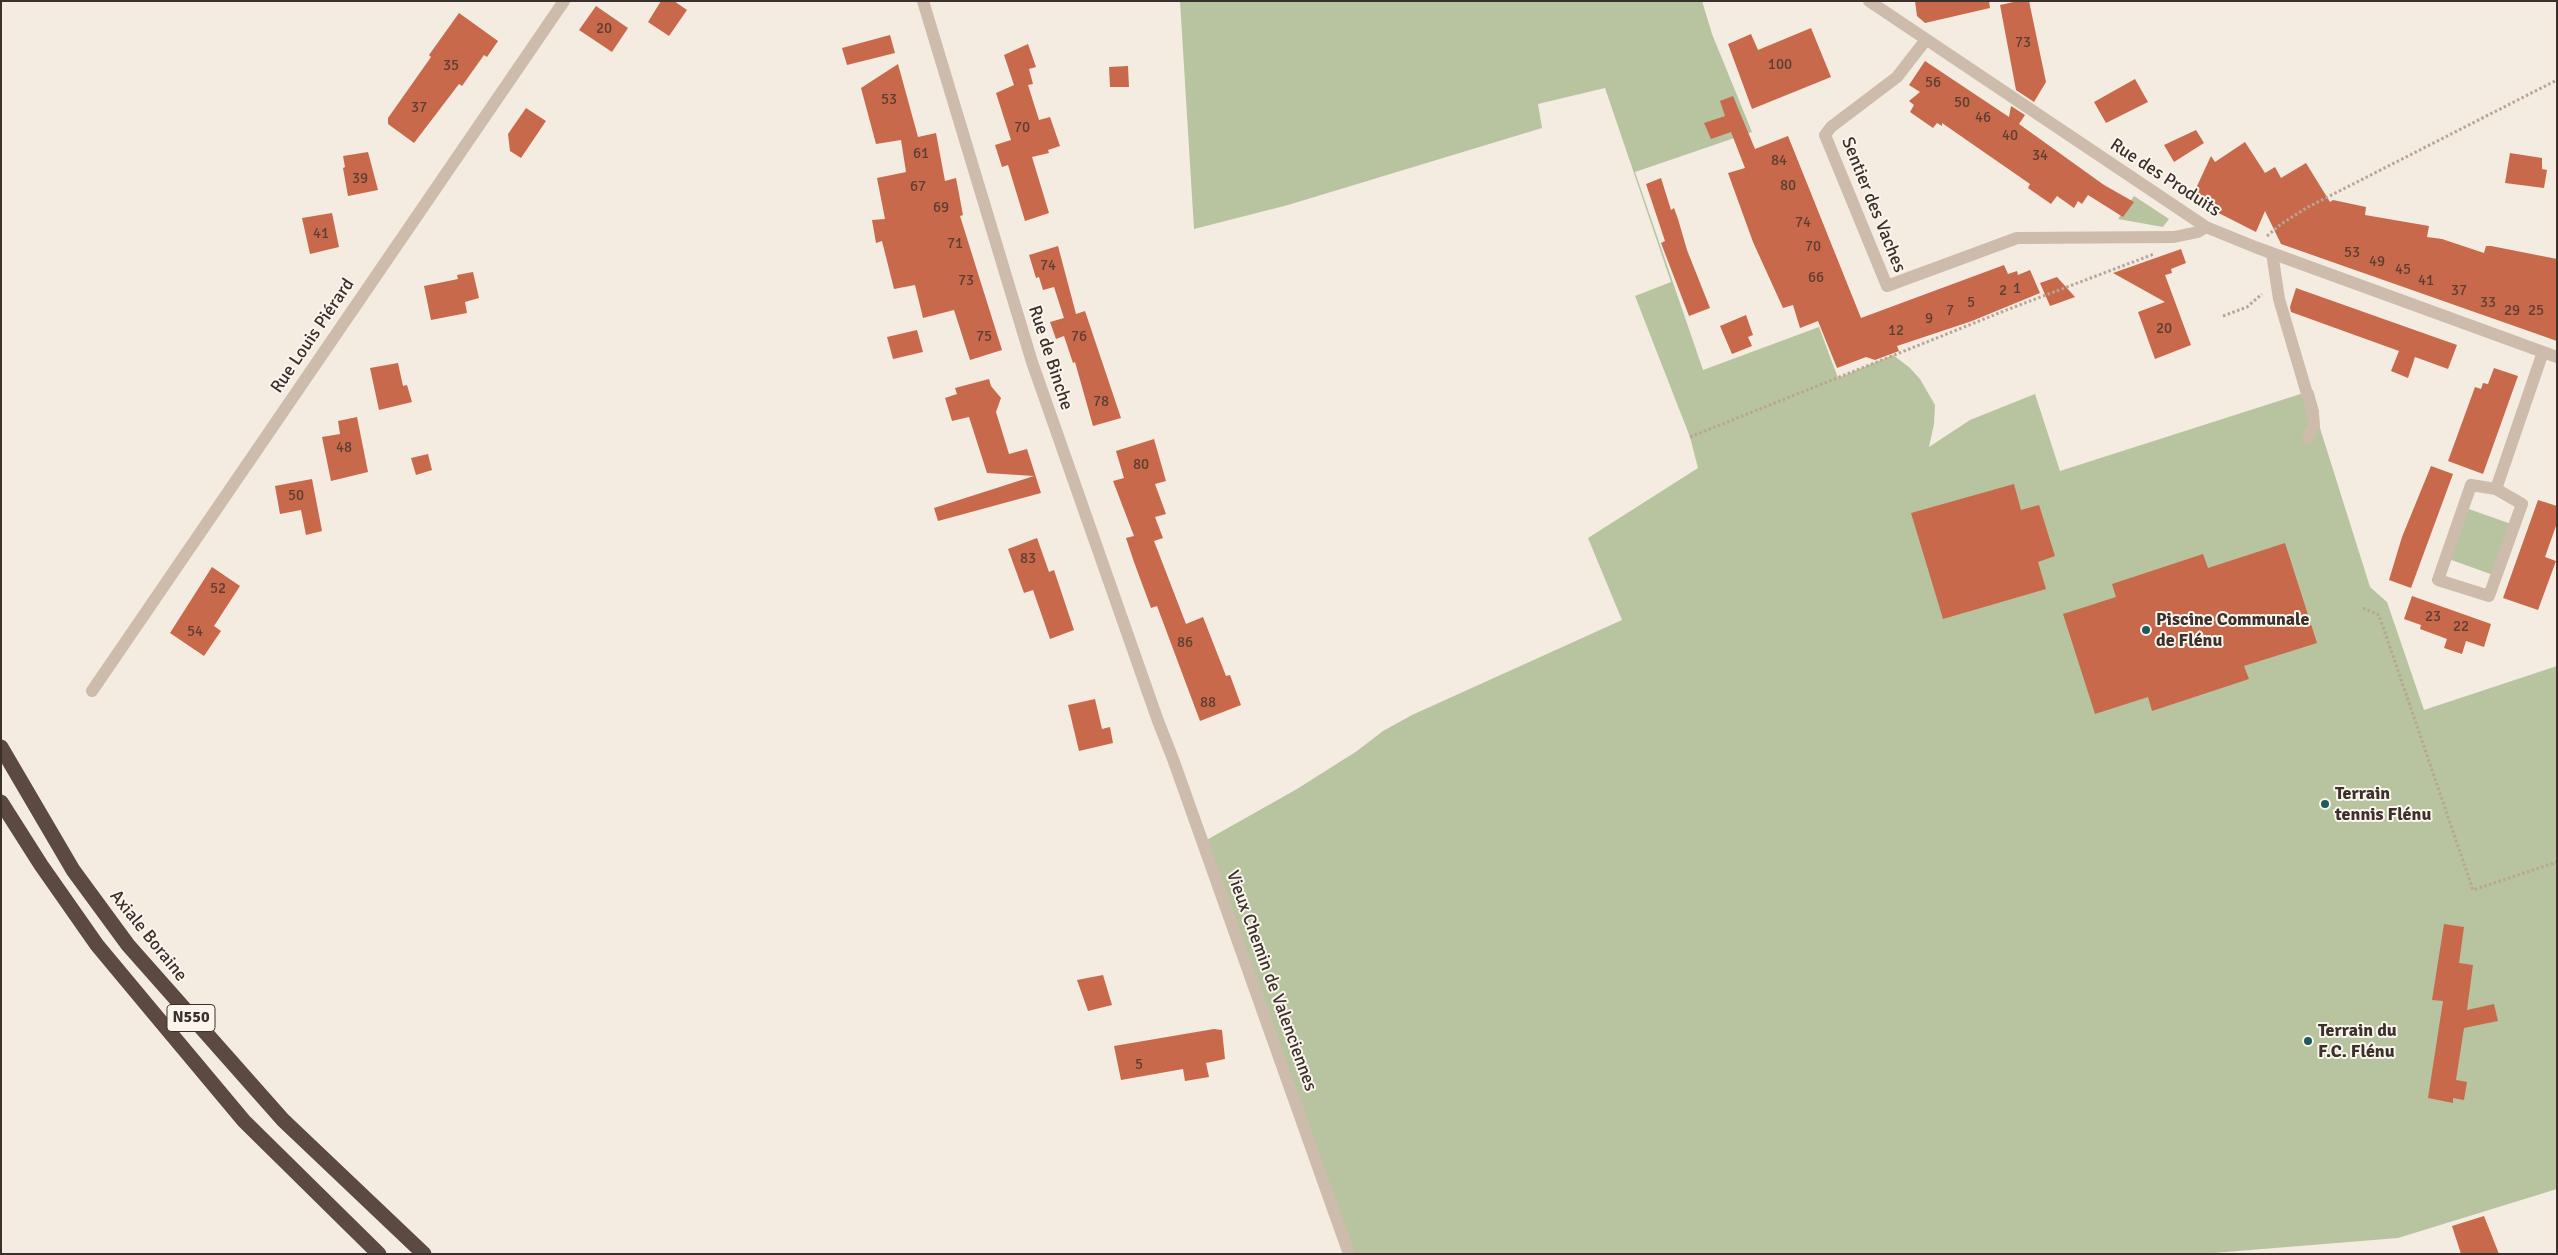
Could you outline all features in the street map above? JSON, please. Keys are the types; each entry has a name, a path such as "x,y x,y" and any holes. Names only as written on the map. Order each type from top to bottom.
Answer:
{"highway":[{"name":"Axiale Boraine","path":"1,747 73,870 128,944 283,1120 424,1254"},
{"name":"N550","path":"1,802 41,865 97,945 152,1011 244,1121 379,1254"}],"street":[{"name":"Rue Louis Piérard","path":"92,691 564,1"},
{"name":"Rue de Binche","path":"923,1 1032,362 1158,721"},
{"name":"Rue des Produits","path":"1869,1 1925,41 2206,227 2255,248 2557,357"},
{"name":"Sentier des Vaches","path":"1925,41 1897,77 1831,127 1826,135 1887,286 2017,238 2174,237 2198,232 2206,227"},
{"path":"2272,253 2279,299 2313,414 2314,425 2308,438"},
{"path":"2496,489 2543,352"},
{"path":"2471,485 2496,489 2522,504 2489,596 2438,580 2471,485"},
{"name":"Vieux Chemin de Valenciennes","path":"1158,721 1349,1254"}],"path":[{"path":"2255,248 2280,224 2308,207 2557,80"},
{"path":"1690,437 2009,309 2163,251"},
{"path":"2223,316 2247,307 2265,291"},
{"path":"2363,608 2379,615 2473,890 2557,862"}],"green space":[{"path":"1180,1 1702,1 1712,34 1752,132 1635,172 1703,370 1819,327 1838,378 1893,355 1910,368 1920,379 1935,405 1934,424 1929,447 1970,420 2035,394 2060,471 2313,390 2319,411 2319,425 2370,587 2387,602 2424,710 2557,666 2557,1189 2398,1238 2201,1254 1349,1254 1203,842 1297,789 1357,751 1383,731 1412,715 1622,620 1588,538 1698,468 1690,437 1635,296 1671,282 1605,88 1538,104 1542,128 1288,205 1194,229"},
{"path":"2134,196 2169,219 2163,227 2118,219"},
{"path":"2463,507 2514,525 2496,576 2446,558"}],"building":[{"path":"661,1 674,1 687,10 669,36 648,22"},
{"path":"1915,1 1989,1 1990,8 1925,23 1917,16"},
{"path":"2018,1 2029,1 2046,82 2034,102 2016,90 2000,5"},
{"path":"596,6 628,28 612,52 579,30"},
{"path":"459,13 498,41 487,57 484,55 462,86 459,84 414,143 388,124 388,118"},
{"path":"1811,28 1831,77 1752,109 1728,44 1751,34 1758,50"},
{"path":"890,35 895,53 847,65 842,48"},
{"path":"1028,44 1036,67 1029,69 1033,84 1028,85 1039,120 1050,117 1060,146 1048,150 1049,153 1032,157 1049,213 1025,221 1008,165 1002,167 995,145 1011,140 996,93 1014,85 1004,55"},
{"path":"1925,61 2009,117 2011,106 2025,115 2019,124 2104,185 2134,202 2123,217 2088,195 2082,204 2078,201 2074,208 2057,196 2051,204 2028,188 2030,184 1942,123 1942,126 1937,123 1933,128 1910,112 1914,105 1909,101 1920,92 1909,85"},
{"path":"898,64 918,137 936,133 945,181 956,178 963,215 960,216 1002,350 970,360 954,310 923,318 915,285 894,289 882,241 876,243 872,220 885,219 877,178 906,172 901,140 876,144 861,88"},
{"path":"1128,66 1129,87 1110,87 1109,67"},
{"path":"2135,79 2148,102 2106,123 2094,102"},
{"path":"1733,96 1755,149 1788,136 1861,318 2004,265 2008,274 2017,271 2018,275 2030,270 2040,293 1972,321 1897,346 1899,351 1875,360 1866,357 1837,368 1818,321 1800,328 1793,305 1783,308 1753,242 1728,173 1745,168 1731,132 1711,139 1704,123 1725,116 1720,101"},
{"path":"526,108 546,121 521,158 510,151 508,134"},
{"path":"2196,130 2204,143 2174,162 2164,145"},
{"path":"2245,142 2265,173 2275,167 2281,178 2306,163 2330,202 2333,200 2366,207 2365,215 2429,226 2427,237 2442,239 2484,253 2486,246 2491,246 2557,259 2557,341 2281,244 2265,211 2256,232 2191,199 2211,156 2215,162"},
{"path":"368,152 378,190 348,196 343,156"},
{"path":"2510,153 2542,158 2542,169 2547,170 2544,188 2505,183"},
{"path":"1661,178 1671,210 1674,208 1687,250 1710,308 1689,316 1661,243 1665,241 1646,184"},
{"path":"332,213 339,247 310,254 302,218"},
{"path":"1058,246 1076,314 1085,311 1121,418 1093,426 1075,362 1073,363 1064,336 1056,339 1050,322 1064,318 1054,287 1043,290 1039,277 1036,278 1029,255"},
{"path":"2181,249 2186,263 2171,269 2172,273 2165,275 2191,345 2155,359 2138,312 2165,302 2113,273"},
{"path":"473,272 479,298 465,302 467,313 431,320 424,286 458,279 457,275"},
{"path":"2057,277 2075,297 2050,306 2040,283"},
{"path":"2296,288 2457,345 2448,369 2415,357 2408,378 2391,371 2399,351 2291,312 2290,307"},
{"path":"1746,315 1753,335 1748,337 1752,346 1732,354 1720,326"},
{"path":"917,330 923,352 893,359 887,337"},
{"path":"398,363 403,386 407,385 412,402 379,410 370,368"},
{"path":"2494,368 2518,376 2483,474 2448,461 2475,387 2481,389 2483,383 2488,384"},
{"path":"989,379 991,386 1001,398 996,412 1009,454 1027,449 1041,493 938,521 934,508 1034,476 987,473 969,417 952,421 945,398 957,394 955,388"},
{"path":"357,417 368,472 331,481 322,437 340,434 338,421"},
{"path":"1154,439 1166,481 1155,484 1166,514 1155,517 1163,538 1154,541 1186,624 1203,617 1226,676 1230,675 1241,705 1200,721 1157,606 1151,608 1134,562 1126,538 1134,536 1113,481 1124,478 1116,451"},
{"path":"428,454 432,470 416,475 411,458"},
{"path":"2431,466 2453,474 2411,588 2389,580 2402,537"},
{"path":"312,479 322,531 306,535 301,510 280,514 275,486"},
{"path":"2014,484 2021,510 2039,505 2055,556 2038,562 2046,589 1943,619 1911,513"},
{"path":"2538,500 2557,506 2557,523 2545,557 2556,561 2538,610 2503,598"},
{"path":"1037,538 1049,572 1054,570 1074,630 1050,639 1033,590 1024,593 1008,549"},
{"name":"Piscine Communale de Flénu","path":"2285,543 2317,643 2244,666 2249,679 2152,711 2148,697 2095,714 2063,614 2116,597 2112,584 2203,554 2208,568"},
{"path":"212,567 240,586 214,626 221,631 204,656 170,633"},
{"path":"2412,596 2491,624 2484,647 2466,641 2462,654 2444,648 2447,639 2420,629 2421,625 2404,619"},
{"path":"1095,699 1102,729 1110,727 1113,743 1079,751 1068,705"},
{"path":"2444,924 2464,927 2459,963 2473,965 2467,1010 2494,1004 2498,1021 2464,1028 2456,1080 2467,1082 2464,1100 2453,1098 2453,1103 2428,1098 2443,1001 2432,1000"},
{"path":"1103,975 1112,1005 1088,1011 1077,980"},
{"path":"1214,1029 1222,1030 1225,1059 1206,1063 1209,1077 1185,1081 1183,1069 1121,1080 1114,1046"},
{"path":"2484,1216 2499,1254 2461,1254 2452,1226"}],"place":[{"name":"Piscine Communale de Flénu","path":"2146,630"},
{"name":"Terrain tennis Flénu","path":"2325,804"},
{"name":"Terrain du F.C. Flénu","path":"2308,1041"}]}
